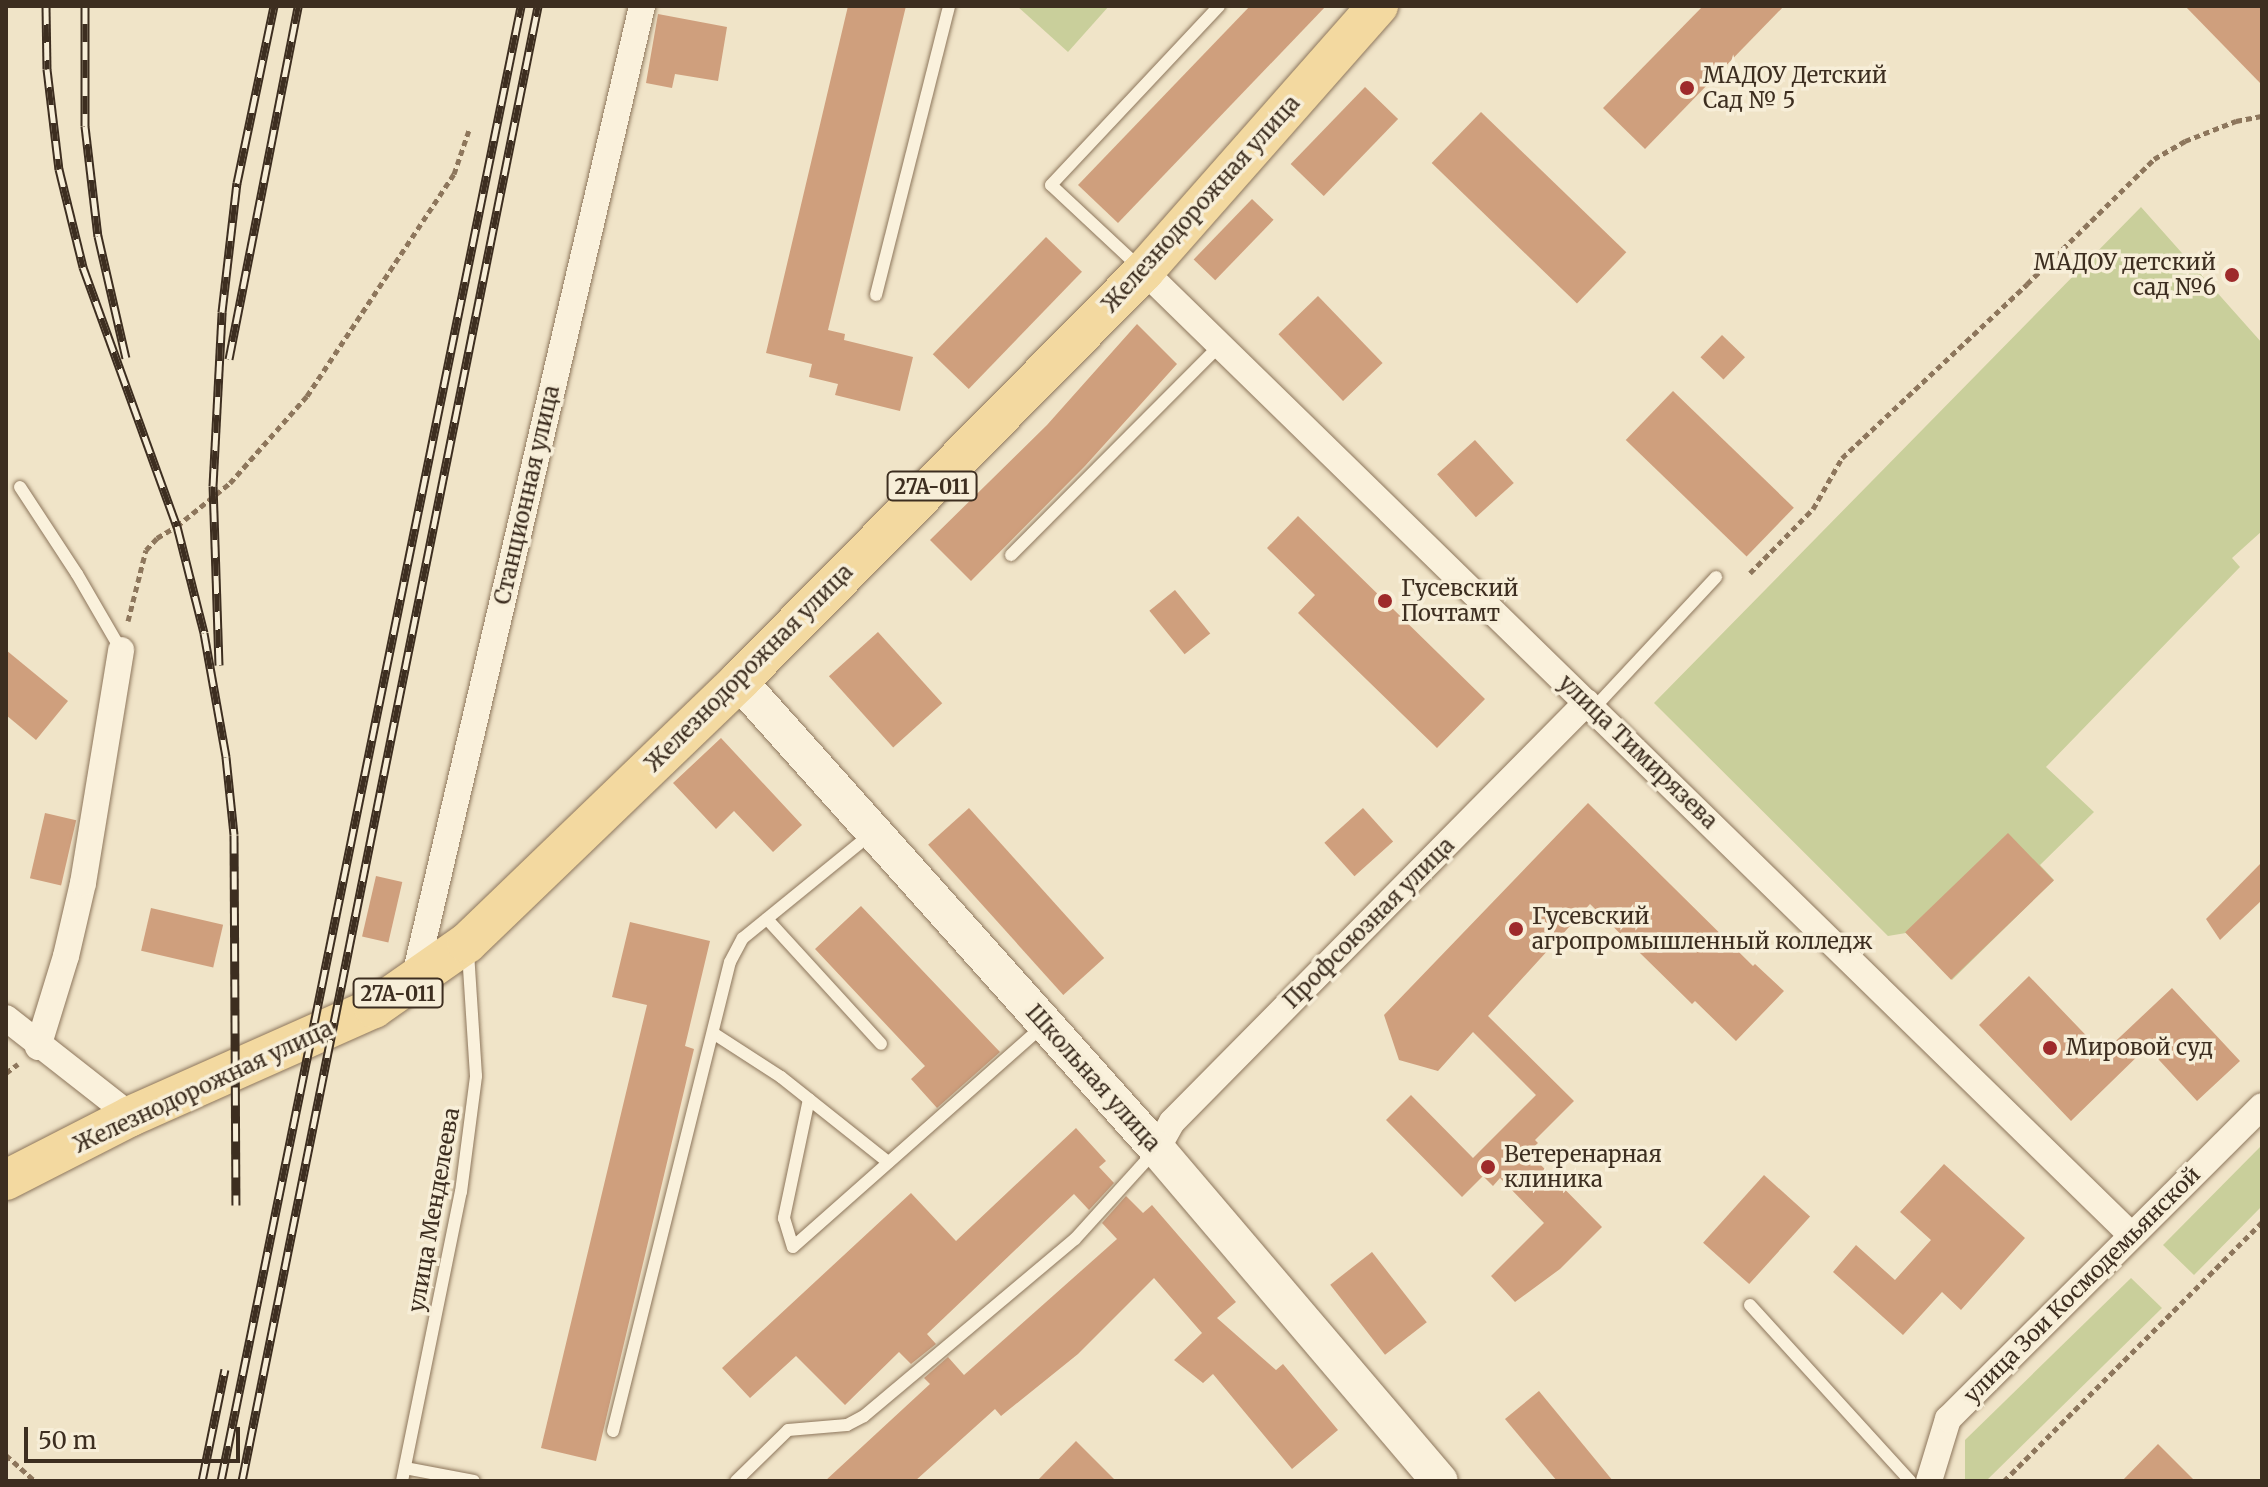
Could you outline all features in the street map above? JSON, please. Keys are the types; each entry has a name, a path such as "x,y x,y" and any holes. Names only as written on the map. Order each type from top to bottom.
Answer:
{"main road":[{"name":"Железнодорожная улица","path":"6,1180 131,1116 374,1008 413,984 467,943 739,681 1144,271 1378,6"},
{"name":"Школьная улица","path":"739,681 1157,1149 1440,1481"}],"street":[{"name":"Станционная улица","path":"413,984 642,6"},
{"name":"улица Тимирязева","path":"1144,271 2130,1234"},
{"path":"38,1047 66,956 83,883 121,650"},
{"name":"Профсоюзная улица","path":"1157,1149 1172,1122 1590,705"},
{"path":"6,1018 38,1047 131,1116"},
{"name":"улица Зои Космодемьянской","path":"1929,1481 1948,1419 2130,1234 2262,1106"}],"lane":[{"path":"876,295 949,6"},
{"path":"1144,271 1051,185 1219,6"},
{"path":"1011,555 1220,345"},
{"path":"20,487 121,650"},
{"path":"1590,705 1716,577"},
{"path":"613,1431 730,962 743,938 874,832"},
{"path":"767,919 881,1044"},
{"name":"улица Менделеева","path":"404,1474 461,1192 476,1076 467,943"},
{"path":"809,1099 784,1218 793,1247 1045,1024"},
{"path":"713,1033 809,1099 888,1162"},
{"path":"736,1481 788,1430 847,1425 864,1416 1075,1239 1157,1149"},
{"path":"1750,1305 1910,1481"},
{"path":"404,1474 474,1481"}],"path":[{"path":"1750,573 1813,509 1842,458 2154,159 2223,126 2262,116"},
{"path":"121,650 146,550 157,538 177,526 230,483 307,396 441,196 454,174 469,130"},
{"path":"2004,1481 2262,1222"},
{"path":"6,1455 35,1481"}],"green space":[{"path":"1017,6 1109,6 1068,52"},
{"path":"2141,207 2262,343 2262,531 2232,558 2240,567 2046,767 2094,812 2040,865 2054,880 1952,980 1906,933 1888,936 1654,703"},
{"path":"2262,1145 2262,1206 2194,1275 2163,1245"},
{"path":"2131,1278 2162,1308 1986,1481 1965,1481 1965,1440"}],"building":[{"path":"848,6 906,6 828,330 845,334 844,340 913,357 900,411 835,395 838,384 809,377 812,364 766,353"},
{"path":"1250,6 1326,6 1118,223 1078,185"},
{"path":"1703,6 1784,6 1645,149 1603,108"},
{"path":"2185,6 2262,6 2262,85"},
{"path":"658,14 727,27 718,81 675,74 672,88 646,83"},
{"path":"1365,87 1398,119 1324,196 1291,164"},
{"path":"1481,112 1626,252 1577,303 1432,163"},
{"path":"1252,199 1274,220 1215,280 1194,259"},
{"path":"1046,237 1082,272 969,389 933,354"},
{"path":"1318,296 1383,363 1343,401 1278,334"},
{"path":"1137,324 1177,364 1085,466 971,581 930,540 1047,425"},
{"path":"1722,335 1745,357 1723,380 1700,357"},
{"path":"1673,391 1794,508 1747,557 1626,440"},
{"path":"1475,440 1514,483 1476,517 1437,474"},
{"path":"1298,516 1485,699 1437,748 1298,613 1315,595 1267,548"},
{"path":"1175,590 1210,634 1185,654 1149,611"},
{"path":"878,632 942,703 893,748 829,676"},
{"path":"6,650 68,701 36,740 6,715"},
{"path":"721,738 802,825 773,852 734,811 716,829 673,783"},
{"name":"Гусевский агропромышленный колледж","path":"1588,803 1753,966 1755,964 1784,991 1736,1041 1695,1001 1692,1004 1590,904 1488,1016 1574,1101 1535,1140 1538,1143 1528,1152 1602,1227 1560,1269 1515,1302 1491,1276 1544,1223 1500,1178 1493,1186 1483,1176 1462,1197 1386,1120 1411,1095 1473,1158 1536,1095 1473,1032 1438,1071 1399,1060 1384,1015"},
{"path":"969,808 1104,958 1063,995 928,845"},
{"path":"1363,808 1393,841 1354,876 1324,843"},
{"path":"45,813 76,820 61,885 30,878"},
{"path":"2008,833 2054,880 1951,980 1905,932"},
{"path":"2262,862 2262,900 2220,940 2206,919"},
{"path":"376,876 402,882 388,942 362,936"},
{"path":"861,906 1000,1052 937,1108 911,1079 925,1066 815,949"},
{"path":"151,908 223,925 213,968 141,951"},
{"path":"630,922 710,941 685,1046 694,1049 596,1461 541,1448 647,1005 612,997"},
{"path":"2029,976 2103,1053 2172,988 2240,1061 2197,1101 2147,1047 2071,1121 1979,1025"},
{"path":"1076,1128 1106,1161 1099,1167 1114,1183 1089,1210 1074,1194 927,1334 936,1344 911,1364 899,1352 845,1405 796,1356 750,1398 722,1368 911,1193 956,1241"},
{"path":"1944,1164 2025,1238 1961,1310 1942,1292 1903,1335 1833,1272 1856,1245 1895,1280 1931,1240 1900,1212"},
{"path":"1764,1175 1810,1216 1749,1284 1703,1243"},
{"path":"1126,1196 1143,1213 1152,1205 1236,1302 1217,1318 1276,1370 1283,1364 1338,1430 1292,1469 1213,1374 1203,1383 1174,1360 1202,1333 1154,1278 1078,1354 1001,1416 995,1409 915,1481 825,1481 930,1384 924,1378 948,1357 964,1375 1117,1239 1102,1223"},
{"path":"1372,1252 1427,1322 1385,1355 1330,1285"},
{"path":"1539,1391 1613,1481 1557,1481 1505,1419"},
{"path":"1076,1441 1116,1481 1037,1481"},
{"path":"2158,1444 2195,1481 2122,1481"}],"railway":[{"path":"46,6 47,69 59,169 83,267 177,526 204,633 226,757 234,835 236,1205"},
{"path":"85,6 85,126 98,236 126,358"},
{"path":"219,665 213,486 222,312 237,183 274,6"},
{"path":"229,359 298,6"},
{"path":"221,1481 521,6"},
{"path":"242,1481 538,6"},
{"path":"202,1481 225,1369"}],"place":[{"name":"МАДОУ Детский Сад № 5","path":"1687,88"},
{"name":"МАДОУ детский сад №6","path":"2232,275"},
{"name":"Гусевский Почтамт","path":"1385,601"},
{"name":"Гусевский агропромышленный колледж","path":"1516,929"},
{"name":"Мировой суд","path":"2050,1048"},
{"name":"Ветеренарная клиника","path":"1488,1167"}]}
